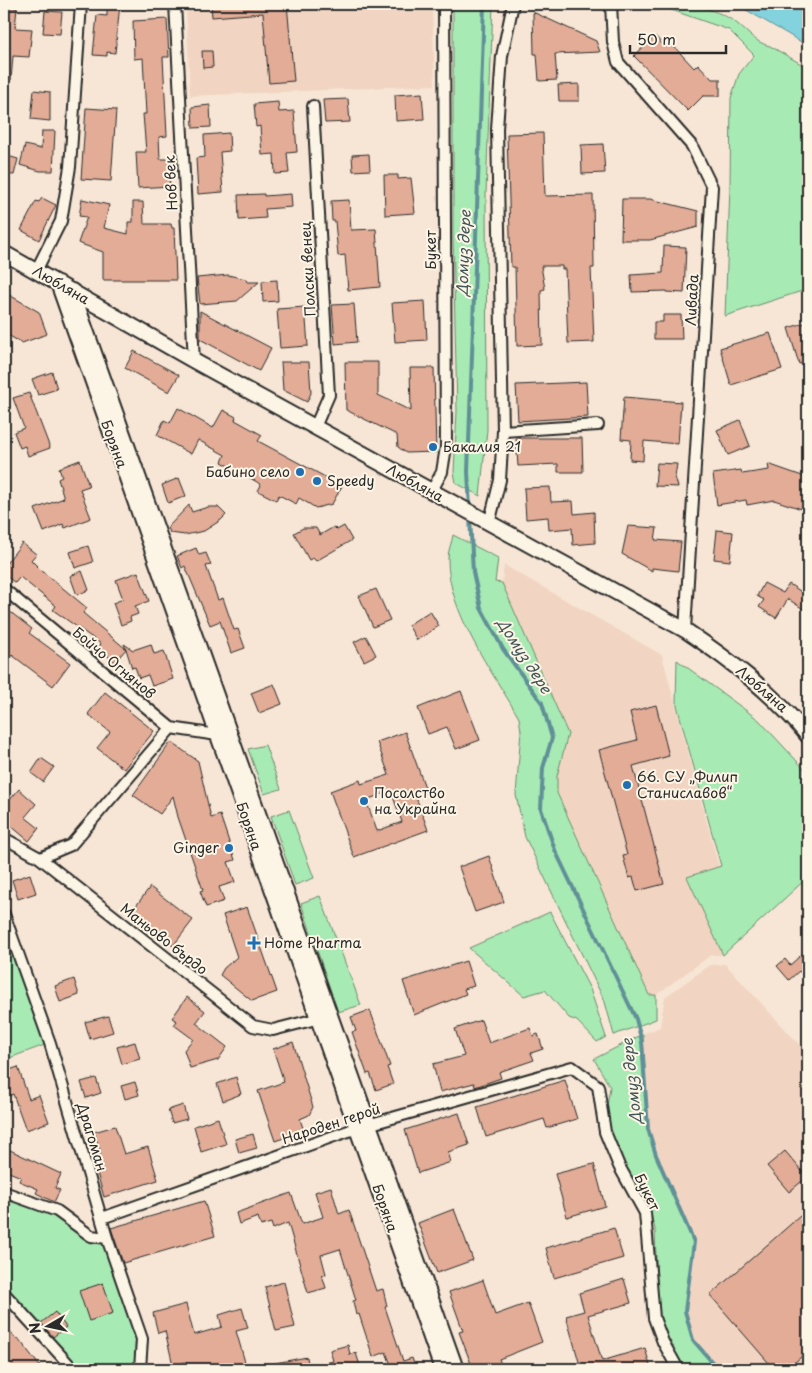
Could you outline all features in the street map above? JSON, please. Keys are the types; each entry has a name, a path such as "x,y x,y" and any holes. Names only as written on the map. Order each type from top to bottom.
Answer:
{"street":[{"path":"36,271 61,221 70,167 81,4"},
{"name":"Нов век","path":"175,4 194,361"},
{"name":"Букет","path":"431,492 442,472 446,447 444,4"},
{"path":"485,522 500,480 503,431 497,129 502,56 513,4"},
{"name":"Ливада","path":"611,4 612,42 618,62 692,146 712,187 685,630"},
{"name":"Полски венец","path":"313,106 329,396 315,427"},
{"name":"Любляна","path":"4,253 194,361 685,630 724,656 766,691 790,714 808,736"},
{"name":"Боряна","path":"58,283 316,1019 363,1127 456,1369"},
{"name":"Боряна","path":"72,291 363,1127 442,1369"},
{"path":"503,431 598,425"},
{"name":"Бойчо Огнянов","path":"4,589 172,728"},
{"path":"40,858 71,844 172,728 218,735"},
{"name":"Маньово бърдо","path":"4,838 40,858 253,1026 274,1030 316,1019"},
{"name":"Драгоман","path":"4,914 50,1043 107,1238 142,1339 140,1369"},
{"name":"Букет","path":"572,1067 598,1086 605,1132 619,1166 645,1212 654,1318 663,1342 678,1369"},
{"name":"Народен герой","path":"102,1218 363,1127 572,1067"},
{"path":"4,1192 57,1211 91,1236 107,1238"},
{"path":"4,1293 73,1369"}],"shaded area":[{"path":"186,4 432,4 435,85 190,96"},
{"name":"66. СУ „Филип Станиславов“","path":"504,565 662,655 719,867 687,877 723,955 711,955 656,995 649,995 557,793 557,776 567,734 502,583"},
{"path":"725,964 808,1054 808,1369 718,1369 693,1340 685,1311 694,1242 656,1155 648,1129 643,1034 660,1027 665,997 710,965"}],"green space":[{"path":"453,4 493,4 486,193 487,430 480,496 456,483 454,472 457,411 453,237"},
{"path":"660,4 690,5 717,12 735,22 760,42 808,68 808,289 725,316 731,98 739,74 754,55 729,30 663,7"},
{"path":"453,535 498,558 495,582 502,583 568,734 557,776 557,793 649,995 656,995 656,1019 614,1035 605,1002 525,837 516,795 521,731 519,718 473,641 455,599 448,558"},
{"path":"677,660 759,720 808,773 808,877 723,955 687,877 721,866 676,702"},
{"path":"265,745 281,789 264,794 248,749"},
{"path":"289,810 314,878 295,885 271,816"},
{"path":"320,896 361,1005 338,1012 301,903"},
{"path":"550,912 590,989 606,1037 597,1042 577,1021 569,1018 545,990 524,996 469,948"},
{"path":"4,924 50,1043 4,1060"},
{"path":"643,1034 648,1129 656,1155 694,1242 685,1311 693,1340 718,1369 683,1369 665,1338 658,1317 655,1229 647,1201 624,1165 609,1130 607,1106 610,1087 594,1059"},
{"path":"4,1192 57,1211 91,1236 107,1238 142,1339 140,1369 73,1369 4,1293"}],"water":[{"path":"736,4 789,4 808,16 808,46"}],"building":[{"path":"107,4 120,4 115,53 107,52 107,56 93,55 97,15 107,16"},
{"path":"211,4 287,4 294,81 269,83 263,13 212,17"},
{"path":"4,7 17,8 15,28 32,29 29,57 13,56 11,80 4,79"},
{"path":"45,11 62,12 60,34 43,33"},
{"path":"533,12 596,41 600,52 555,54 557,80 539,81 537,54 534,54"},
{"path":"167,19 169,57 163,57 167,136 159,137 160,159 168,159 170,186 138,188 136,152 146,152 143,114 146,114 143,58 134,59 133,21"},
{"path":"655,36 663,45 668,40 694,68 698,64 712,79 720,79 720,96 703,96 688,111 634,56"},
{"path":"202,51 212,51 213,67 203,68"},
{"path":"579,84 579,101 559,101 558,85"},
{"path":"34,90 50,92 50,121 31,119"},
{"path":"422,93 424,119 396,121 395,95"},
{"path":"348,99 350,122 325,123 323,100"},
{"path":"278,102 279,112 294,111 297,152 287,153 289,173 275,174 274,154 262,155 260,126 256,127 254,104"},
{"path":"210,105 211,127 193,128 192,107"},
{"path":"86,108 116,110 111,181 81,179"},
{"path":"42,131 55,131 53,171 40,171 20,165 25,145 41,149"},
{"path":"229,133 230,151 220,152 223,192 198,194 196,158 205,157 204,135"},
{"path":"543,133 545,196 593,195 594,268 591,268 594,342 568,343 565,269 562,269 562,266 541,266 545,289 541,290 542,345 517,346 515,267 511,267 507,134"},
{"path":"603,144 605,173 582,174 581,145"},
{"path":"369,154 370,170 353,171 352,155"},
{"path":"4,155 18,159 14,175 4,174"},
{"path":"384,175 398,175 398,179 411,178 415,213 385,215"},
{"path":"264,194 264,196 291,194 292,207 265,209 266,218 239,220 238,195"},
{"path":"42,198 56,205 39,240 21,230 36,201 39,202"},
{"path":"82,199 109,205 104,228 128,234 128,222 133,222 133,202 143,202 144,224 171,224 172,228 174,228 176,280 103,280 103,252 78,243 87,217 79,216"},
{"path":"622,199 650,199 698,211 698,227 650,240 621,240"},
{"path":"349,200 351,230 376,229 380,287 348,290 345,255 338,256 335,221 332,221 331,201"},
{"path":"664,246 686,247 684,293 667,291 632,292 631,275 663,273"},
{"path":"228,275 246,279 247,282 259,282 237,301 200,304 197,278"},
{"path":"277,280 278,301 263,302 262,281"},
{"path":"4,292 39,312 47,334 22,343 4,333"},
{"path":"425,301 427,340 395,342 392,303"},
{"path":"354,304 357,342 335,344 332,305"},
{"path":"305,307 308,346 280,348 277,309"},
{"path":"200,311 271,348 259,371 200,339"},
{"path":"663,315 681,315 682,339 654,339 654,322 663,322"},
{"path":"808,322 808,362 799,364 788,328"},
{"path":"770,333 782,369 731,385 720,348"},
{"path":"134,351 179,375 169,392 125,368"},
{"path":"281,362 309,362 311,393 307,402 283,390"},
{"path":"345,362 378,362 378,395 411,411 410,368 434,368 436,452 406,453 398,447 397,435 346,410"},
{"path":"52,372 57,389 38,395 32,379"},
{"path":"586,382 588,417 518,421 516,385"},
{"path":"29,393 50,448 28,456 25,446 20,448 14,432 24,428 13,398"},
{"path":"624,397 681,402 678,444 644,441 643,461 630,460 631,440 621,439"},
{"path":"178,408 213,428 223,410 236,417 235,420 262,435 258,441 342,486 332,504 316,508 299,498 296,504 279,495 276,500 258,491 261,485 257,482 222,462 225,455 198,440 191,454 157,435 164,420 170,423"},
{"path":"740,420 750,446 728,455 717,430"},
{"path":"516,438 582,438 583,472 558,472 558,464 518,466"},
{"path":"80,460 89,486 80,489 91,518 65,528 63,524 44,532 35,509 64,498 58,479 62,477 59,468"},
{"path":"657,463 677,464 675,477 678,487 655,486"},
{"path":"768,464 808,478 808,511 774,500 747,505 746,500 717,505 713,474 741,470 742,474 769,470"},
{"path":"179,478 186,496 168,503 162,485"},
{"path":"550,487 551,502 573,501 574,514 594,512 595,543 573,545 572,528 549,530 548,517 526,519 524,488"},
{"path":"189,505 192,512 208,507 218,507 226,515 204,531 185,535 170,533 168,527"},
{"path":"344,526 352,540 316,561 313,558 309,560 294,533 303,528 316,528 320,535 334,527 337,530"},
{"path":"628,526 657,528 655,540 681,542 678,571 652,568 652,571 622,554"},
{"path":"717,530 733,532 730,561 714,559"},
{"path":"22,543 36,554 31,560 42,571 87,608 83,613 126,649 115,662 98,648 101,644 53,610 56,606 20,577 15,583 4,574 4,566"},
{"path":"88,546 93,562 75,568 70,552"},
{"path":"196,548 199,555 206,553 211,565 206,566 218,600 223,598 234,630 238,629 245,648 231,653 220,621 210,625 185,566 182,568 177,556"},
{"path":"82,571 89,590 77,595 70,576"},
{"path":"138,572 149,601 135,606 138,614 130,617 131,621 121,625 113,603 123,599 116,580"},
{"path":"764,583 783,593 789,584 808,596 808,612 788,599 776,618 759,607 764,600 757,596"},
{"path":"376,589 390,620 373,627 359,596"},
{"path":"4,607 32,629 29,633 70,663 53,686 12,655 10,657 4,652"},
{"path":"430,611 439,626 417,640 408,625"},
{"path":"366,636 376,655 364,661 354,642"},
{"path":"124,644 133,650 151,644 154,654 164,651 173,679 152,686 148,675 139,678 135,667 132,668"},
{"path":"274,684 282,704 259,713 251,693"},
{"path":"461,691 480,740 456,749 447,727 428,734 418,708"},
{"path":"105,692 154,731 124,769 97,748 110,732 88,714"},
{"path":"656,705 669,756 633,766 664,884 637,891 633,877 629,878 623,856 627,855 599,750 637,740 630,712"},
{"path":"405,732 427,793 416,797 428,830 354,857 330,791 360,780 361,784 389,775 377,742","holes":["391,791 402,822 377,831 366,800"]},
{"path":"171,742 198,761 211,818 220,815 235,860 228,862 235,882 219,887 224,901 206,907 200,891 203,890 178,817 173,796 160,814 133,795"},
{"path":"41,758 54,767 43,782 31,773"},
{"path":"19,789 36,804 25,817 39,828 29,841 4,820 4,797 9,801"},
{"path":"489,856 504,902 475,912 459,867"},
{"path":"30,874 36,893 18,899 12,880"},
{"path":"150,887 193,920 173,946 130,914"},
{"path":"247,907 277,992 252,1001 220,975 224,968 237,957 223,915"},
{"path":"808,949 808,981 799,971 789,980 777,966 785,959 790,965"},
{"path":"466,961 474,986 464,989 466,994 414,1015 403,981"},
{"path":"74,979 79,995 60,1002 55,986"},
{"path":"187,997 205,1011 196,1023 227,1047 218,1060 190,1068 184,1050 193,1039 174,1025 177,1021 172,1018"},
{"path":"370,1010 390,1066 387,1067 393,1084 376,1090 370,1073 367,1074 352,1032 356,1031 351,1017"},
{"path":"108,1016 113,1032 90,1039 85,1022"},
{"path":"481,1020 489,1043 530,1028 533,1036 538,1034 543,1049 531,1053 534,1060 499,1072 501,1078 475,1087 474,1083 440,1092 433,1064 464,1056 455,1029"},
{"path":"135,1042 140,1059 122,1064 117,1047"},
{"path":"293,1042 313,1107 309,1115 300,1119 304,1131 275,1141 258,1091 284,1082 273,1049"},
{"path":"18,1067 29,1099 39,1095 49,1122 26,1130 13,1094 4,1098 4,1072"},
{"path":"236,1077 241,1094 223,1101 217,1084"},
{"path":"96,1078 101,1093 86,1098 81,1082"},
{"path":"565,1080 577,1119 547,1128 544,1119 486,1137 477,1107"},
{"path":"135,1082 139,1095 125,1099 121,1086"},
{"path":"183,1105 187,1119 172,1123 168,1110"},
{"path":"459,1113 469,1145 448,1152 451,1162 418,1173 405,1130"},
{"path":"218,1118 226,1144 201,1152 194,1126"},
{"path":"115,1126 124,1154 148,1147 158,1180 104,1197 92,1156 101,1154 94,1132"},
{"path":"253,1134 257,1148 239,1153 235,1139"},
{"path":"10,1150 61,1174 55,1188 60,1190 54,1202 36,1193 38,1189 19,1181 21,1177 4,1170 4,1151 9,1153"},
{"path":"785,1151 807,1177 789,1192 767,1166"},
{"path":"594,1164 605,1206 567,1217 555,1174"},
{"path":"331,1187 339,1214 349,1210 376,1291 383,1289 387,1306 385,1307 403,1361 412,1358 416,1369 383,1369 391,1365 386,1352 373,1357 359,1314 356,1315 353,1301 356,1300 340,1249 321,1255 326,1274 322,1275 326,1288 308,1293 288,1223 273,1229 271,1223 261,1226 258,1217 239,1224 236,1213 291,1193 302,1224 323,1217 315,1192"},
{"path":"204,1201 215,1236 123,1263 111,1228"},
{"path":"454,1209 473,1260 437,1273 418,1223"},
{"path":"808,1209 808,1351 787,1369 774,1369 710,1295"},
{"path":"614,1228 623,1258 554,1278 546,1248"},
{"path":"624,1279 631,1303 588,1315 602,1361 645,1348 651,1369 581,1369 566,1316 584,1311 579,1293"},
{"path":"483,1280 495,1315 528,1303 542,1342 499,1359 503,1369 473,1369 459,1332 463,1331 449,1292"},
{"path":"284,1282 295,1327 276,1331 265,1287"},
{"path":"103,1283 113,1313 89,1321 79,1291"},
{"path":"186,1304 194,1335 222,1327 219,1315 242,1308 248,1328 236,1331 247,1369 187,1369 186,1362 173,1365 165,1331 158,1333 153,1313"},
{"path":"55,1312 66,1327 53,1337 41,1323"},
{"path":"4,1324 16,1339 18,1338 42,1369 13,1369 4,1358"},
{"path":"348,1345 350,1355 356,1353 361,1369 315,1369 314,1366 333,1361 330,1350"},
{"path":"307,1357 309,1369 270,1369 270,1364"}],"waterway":[{"name":"Домуз дере","path":"470,508 468,472 484,4"},
{"name":"Домуз дере","path":"470,517 473,572 481,608 503,649 542,703 552,738 543,768 541,809 555,850 636,1019 642,1042 648,1129 656,1155 694,1242 685,1311 693,1340 718,1369"}],"place":[{"name":"Бакалия 21","path":"433,447"},
{"name":"Бабино село","path":"300,472"},
{"name":"Speedy","path":"317,481"},
{"name":"66. СУ „Филип Станиславов“","path":"627,785"},
{"name":"Посолство на Украйна","path":"364,801"},
{"name":"Ginger","path":"229,848"},
{"name":"Home Pharma","path":"254,943"}]}
